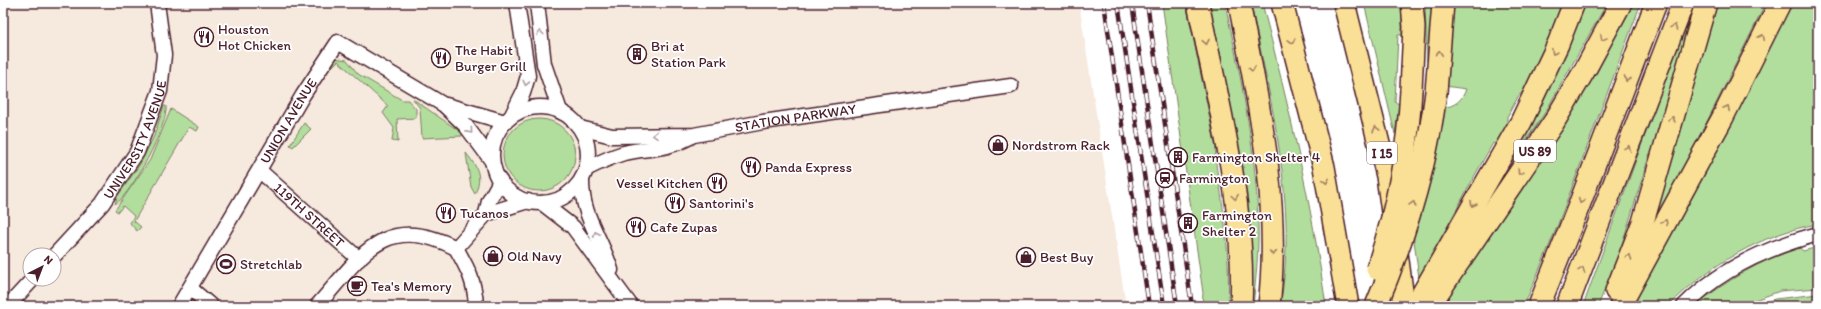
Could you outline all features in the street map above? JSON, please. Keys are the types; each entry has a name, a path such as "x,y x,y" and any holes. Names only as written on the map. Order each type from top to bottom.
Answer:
{"highway":[{"path":"1198,3 1229,158 1235,197 1242,264 1240,306"},
{"path":"1238,3 1263,129 1270,178 1273,249 1269,306"},
{"path":"1282,3 1324,167 1348,306"},
{"name":"I 15","path":"1344,3 1388,176 1404,306"},
{"path":"1364,306 1384,248 1406,143 1411,90 1414,27 1412,3"},
{"path":"1376,306 1394,264 1414,202 1427,150 1436,92 1443,3"},
{"path":"1415,306 1433,292 1520,122 1558,44 1574,3"},
{"name":"US 89","path":"1433,292 1554,122 1586,68 1621,3"},
{"path":"1539,306 1656,3"},
{"path":"1567,306 1682,3"},
{"path":"1610,306 1643,222 1706,3"},
{"path":"1620,306 1719,124 1780,3"}],"street":[{"name":"UNIVERSITY AVENUE","path":"62,247 102,204 137,152 160,91 164,55 157,3"},
{"path":"517,3 528,76 523,93 497,133 493,147 492,161 500,181 512,193 535,202 573,226 631,306"},
{"path":"537,3 544,64 560,111"},
{"name":"UNION AVENUE","path":"179,306 260,171 303,95 338,42 444,105 466,126 492,161"},
{"name":"STATION PARKWAY","path":"580,128 612,136 694,135 763,122 1011,86"},
{"name":"UNION AVENUE","path":"444,105 508,118"},
{"path":"508,118 529,108 545,107 560,111 571,118 580,128 588,154 582,195 586,213 608,260 615,283"},
{"path":"486,214 535,202 556,200 570,193 584,174 624,153 656,150 676,144 694,135"},
{"name":"119TH STREET","path":"260,171 359,259"},
{"path":"456,248 486,214 489,201 500,181"},
{"path":"1684,306 1696,294 1726,273 1758,255 1791,241 1818,234"},
{"path":"317,306 372,245 388,237 406,235 440,240 456,248 468,269 475,289 476,306"},
{"path":"8,306 26,287"},
{"path":"190,288 210,306"}],"shaded area":[{"path":"3,3 1079,3 1126,306 3,306"}],"green space":[{"path":"1162,3 1186,3 1216,148 1216,165 1223,207 1227,249 1228,306 1202,306 1203,293"},
{"path":"1208,3 1225,3 1242,84 1251,139 1257,194 1258,232 1253,306 1248,306"},
{"path":"1251,3 1262,3 1281,78 1314,230 1326,306 1280,306 1285,268 1286,230 1284,192 1274,115"},
{"path":"1364,3 1402,3 1402,35 1398,35 1395,102 1399,104 1395,134"},
{"path":"1425,3 1434,3 1428,62 1427,61"},
{"path":"1453,3 1565,3 1528,88 1519,95 1507,117 1507,128 1497,145 1493,143 1419,278 1413,233 1442,108 1451,106 1460,100 1466,89 1445,86"},
{"path":"1586,3 1607,3 1546,111 1475,216 1574,32"},
{"path":"1631,3 1641,3 1557,227 1524,306 1442,306 1559,132"},
{"path":"1693,3 1696,3 1652,153 1650,153 1619,254 1598,306 1583,306"},
{"path":"1717,3 1766,3 1655,226 1651,224"},
{"path":"1787,3 1818,3 1818,224 1797,228 1777,235 1737,253 1718,265 1684,291 1669,306 1630,306"},
{"path":"333,58 347,60 358,74 402,100 408,100 416,109 416,118 397,119 398,142 392,141 394,128 383,113 388,106 338,61 330,67"},
{"path":"413,99 462,133 462,136 422,138 420,108"},
{"path":"164,106 166,106 162,128 148,158 130,187 122,198 115,204 117,197 140,164 154,136"},
{"path":"171,109 199,127 197,131 189,127 134,221 141,227 137,231 130,223 134,216 123,206 118,212 115,210 150,160"},
{"path":"532,119 546,119 553,121 565,129 573,141 575,155 573,169 565,181 553,189 546,191 532,191 525,189 513,181 505,169 503,162 503,148 505,141 513,129 525,121"},
{"path":"304,123 311,129 293,147 290,145"},
{"path":"466,153 476,167 479,176 479,182 475,194 471,187"},
{"path":"1818,247 1818,288 1780,291 1738,306 1695,306 1732,279 1771,258 1800,248 1803,251"},
{"path":"1818,294 1818,306 1752,306 1775,299"}],"railway":[{"path":"1104,3 1149,306"},
{"path":"1118,3 1164,306"},
{"path":"1132,3 1177,306"},
{"path":"1147,3 1192,306"}],"place":[{"name":"Houston Hot Chicken","path":"204,37"},
{"name":"Bri at Station Park","path":"637,54"},
{"name":"The Habit Burger Grill","path":"441,58"},
{"name":"Nordstrom Rack","path":"998,145"},
{"name":"Farmington Shelter 4","path":"1178,157"},
{"name":"Panda Express","path":"751,167"},
{"name":"Farmington","path":"1165,178"},
{"name":"Vessel Kitchen","path":"717,183"},
{"name":"Santorini's","path":"675,203"},
{"name":"Tucanos","path":"446,213"},
{"name":"Farmington Shelter 2","path":"1188,223"},
{"name":"Cafe Zupas","path":"636,227"},
{"name":"Old Navy","path":"493,256"},
{"name":"Best Buy","path":"1026,257"},
{"name":"Stretchlab","path":"226,264"},
{"name":"Tea's Memory","path":"357,286"}]}
